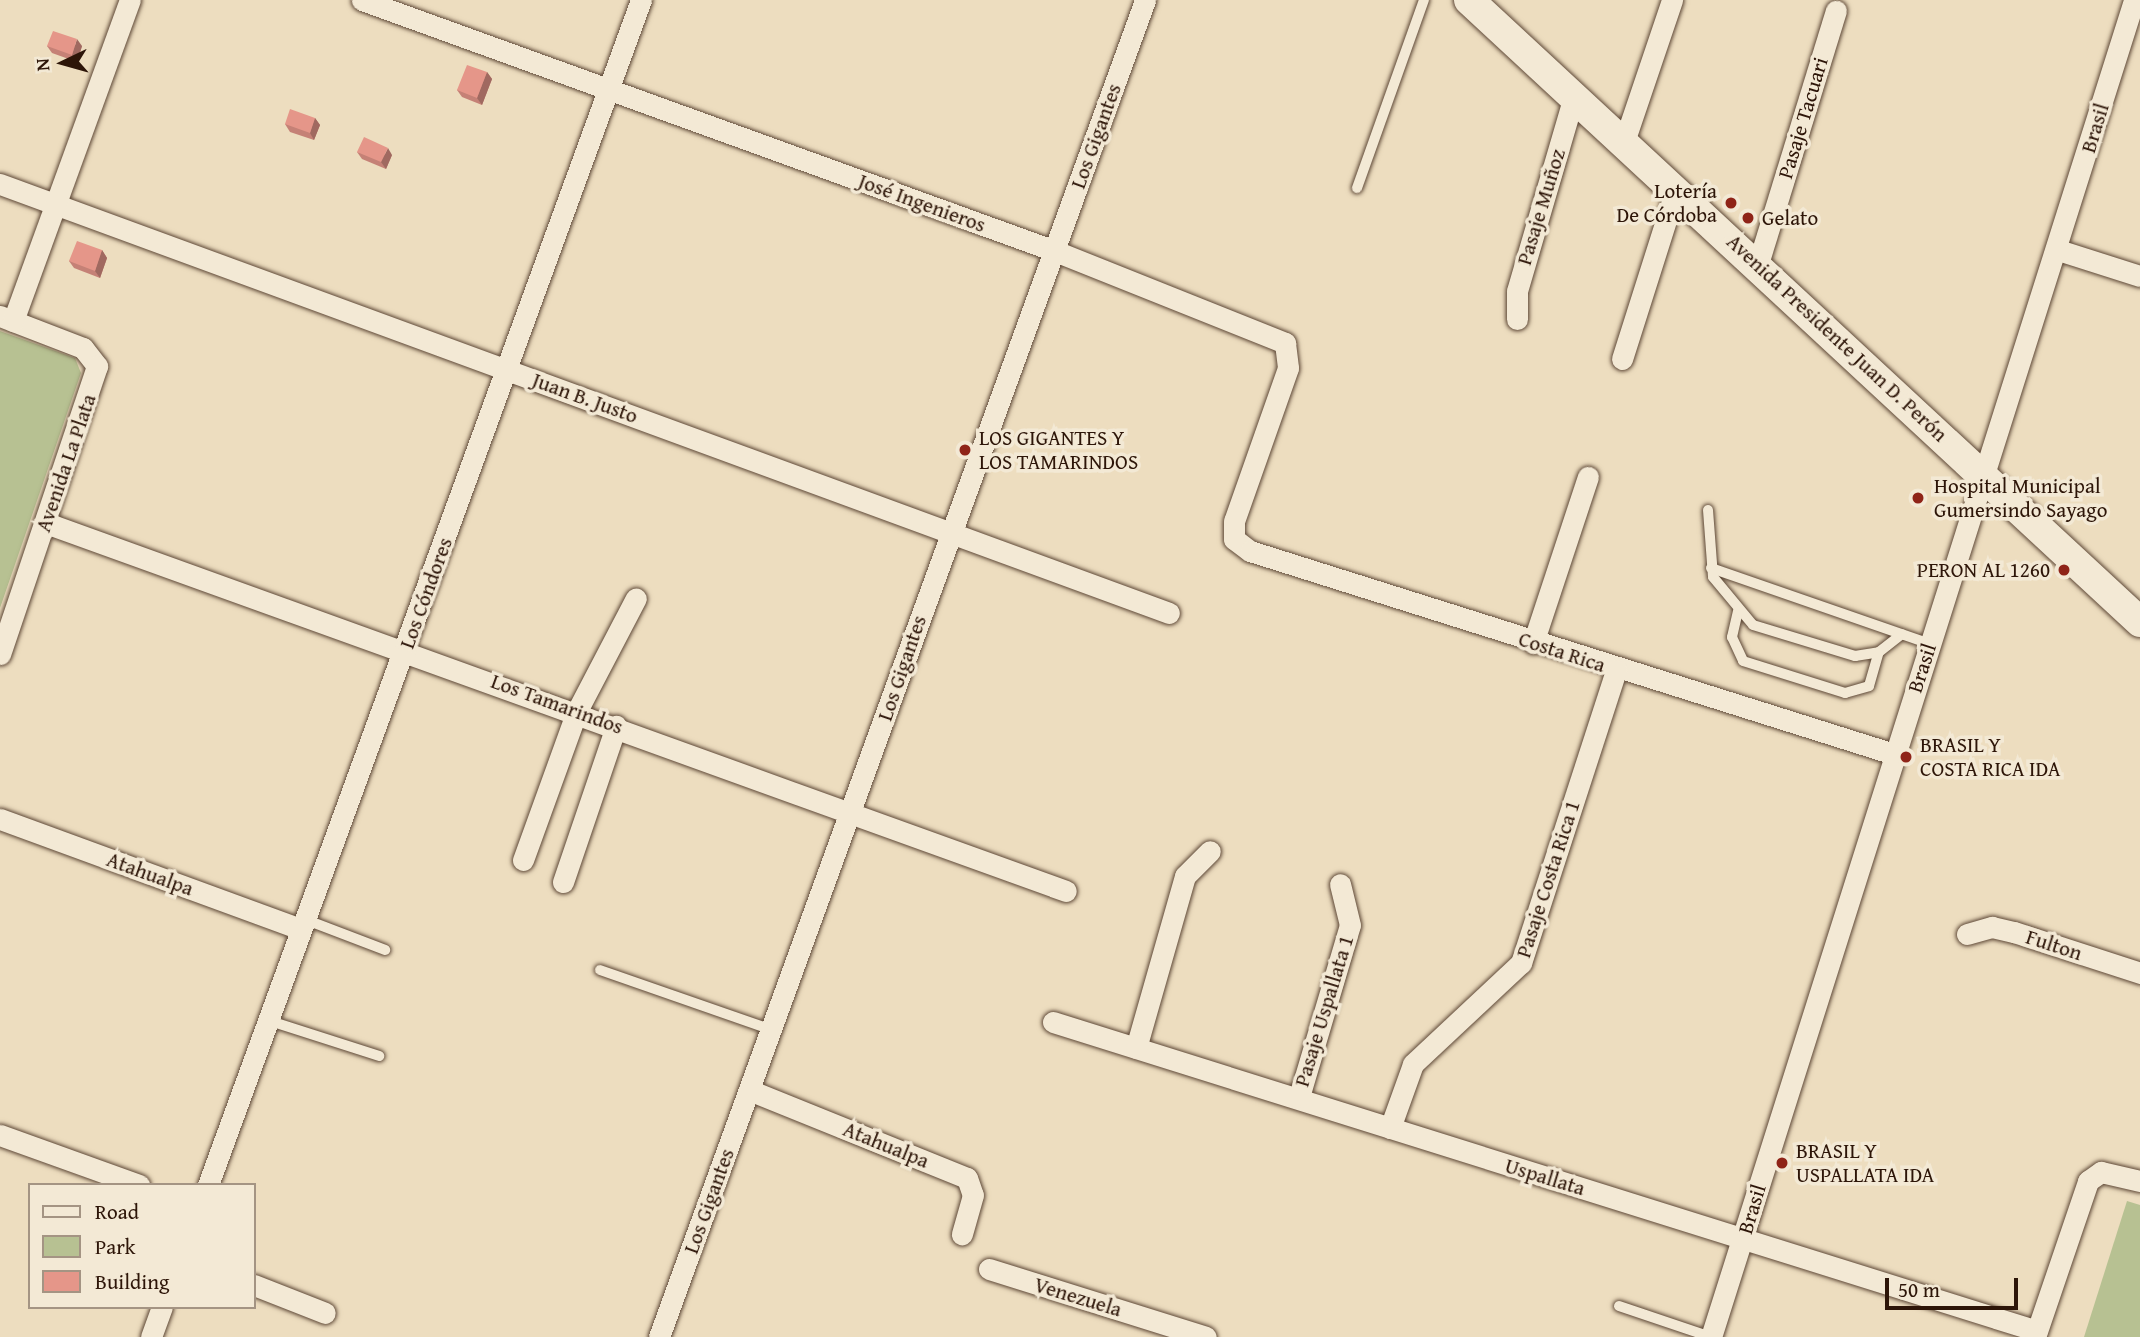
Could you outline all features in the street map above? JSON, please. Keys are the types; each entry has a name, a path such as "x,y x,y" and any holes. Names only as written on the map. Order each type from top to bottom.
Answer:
{"main road":[{"name":"Avenida Presidente Juan D. Perón","path":"1469,0 1985,474 2140,622"}],"street":[{"name":"Avenida La Plata","path":"0,654 97,366 83,348 6,319 57,205 130,0"},
{"name":"José Ingenieros","path":"362,0 1055,251 1285,343 1288,368 1234,521 1234,539"},
{"name":"Los Cóndores","path":"209,1183 641,0"},
{"name":"Los Gigantes","path":"659,1337 852,810 950,530 1055,251 1145,0"},
{"path":"1625,142 1672,0"},
{"name":"Brasil","path":"1711,1337 2134,0"},
{"name":"Pasaje Tacuari","path":"1758,264 1836,11"},
{"name":"Pasaje Muñoz","path":"1517,319 1517,291 1574,96"},
{"name":"Juan B. Justo","path":"0,184 950,530 1169,613"},
{"path":"1622,359 1676,189"},
{"path":"2057,250 2140,276"},
{"path":"1533,643 1588,477"},
{"name":"Los Tamarindos","path":"46,523 406,649 852,810 1066,891"},
{"name":"Costa Rica","path":"1234,539 1250,551 1616,670 1894,754"},
{"path":"523,860 577,711 636,598"},
{"name":"Pasaje Costa Rica 1","path":"1390,1128 1413,1064 1521,963 1616,670"},
{"path":"563,882 616,726"},
{"name":"Atahualpa","path":"0,819 302,924"},
{"path":"1136,1048 1185,876 1210,851"},
{"name":"Pasaje Uspallata 1","path":"1299,1097 1350,925 1340,884"},
{"name":"Fulton","path":"1967,934 1992,927 2140,973"},
{"name":"Uspallata","path":"1053,1022 1299,1097 2036,1334 2088,1181 2101,1172 2140,1181"},
{"name":"Atahualpa","path":"749,1090 967,1178 973,1195 962,1234"},
{"path":"0,1135 133,1183"},
{"name":"Venezuela","path":"989,1269 1206,1337"},
{"path":"256,1286 325,1314"},
{"path":"153,1336 161,1309"}],"lane":[{"path":"1357,188 1424,0"},
{"path":"1708,510 1711,568 1738,611 1754,625 1855,656 1879,652 1902,634"},
{"path":"1711,568 1930,644"},
{"path":"1738,611 1732,637 1743,661 1845,693 1869,686 1879,652"},
{"path":"302,924 385,950"},
{"path":"600,970 772,1030"},
{"path":"267,1020 379,1056"},
{"path":"1619,1306 1711,1337"}],"green space":[{"path":"0,331 75,358 81,373 0,608"},
{"path":"2127,1201 2140,1205 2140,1337 2084,1337"}],"building":[{"path":"53,31 77,39 72,55 47,46"},
{"path":"467,65 487,72 477,98 457,90"},
{"path":"290,109 315,118 310,133 285,124"},
{"path":"364,137 388,148 381,162 357,152"},
{"path":"77,241 102,250 95,271 69,261"}],"place":[{"name":"Lotería De Córdoba","path":"1731,203"},
{"name":"Gelato","path":"1748,218"},
{"name":"LOS GIGANTES Y LOS TAMARINDOS","path":"965,450"},
{"name":"Hospital Municipal Gumersindo Sayago","path":"1918,498"},
{"name":"PERON AL 1260","path":"2064,570"},
{"name":"BRASIL Y COSTA RICA IDA","path":"1906,757"},
{"name":"BRASIL Y USPALLATA IDA","path":"1782,1163"}]}
